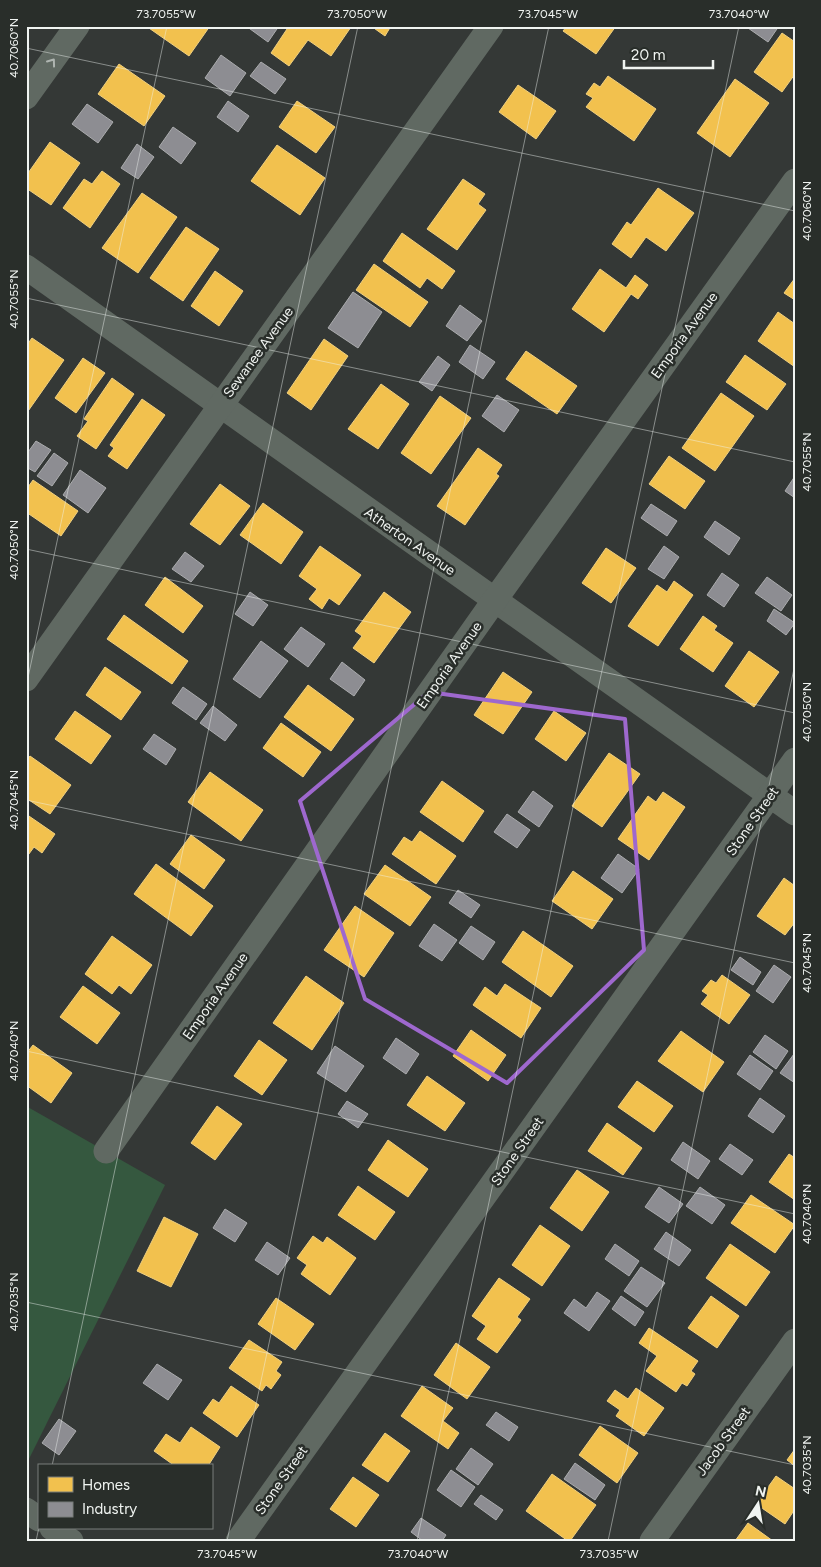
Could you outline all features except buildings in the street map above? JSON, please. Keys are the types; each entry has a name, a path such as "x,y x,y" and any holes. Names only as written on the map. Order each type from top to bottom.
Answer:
{"street":[{"path":"26,97 77,26"},
{"name":"Sewanee Avenue","path":"26,679 491,26"},
{"name":"Emporia Avenue","path":"106,1151 494,601 795,181"},
{"name":"Atherton Avenue","path":"26,267 795,813"},
{"name":"Stone Street","path":"238,1541 795,760"},
{"name":"Jacob Street","path":"652,1541 795,1341"},
{"path":"26,1510 38,1518"},
{"path":"55,1530 70,1541"}],"highlighted area":[{"path":"429,692 625,719 644,950 507,1083 365,999 300,801"}],"green space":[{"path":"26,1106 165,1185 26,1465"}]}
